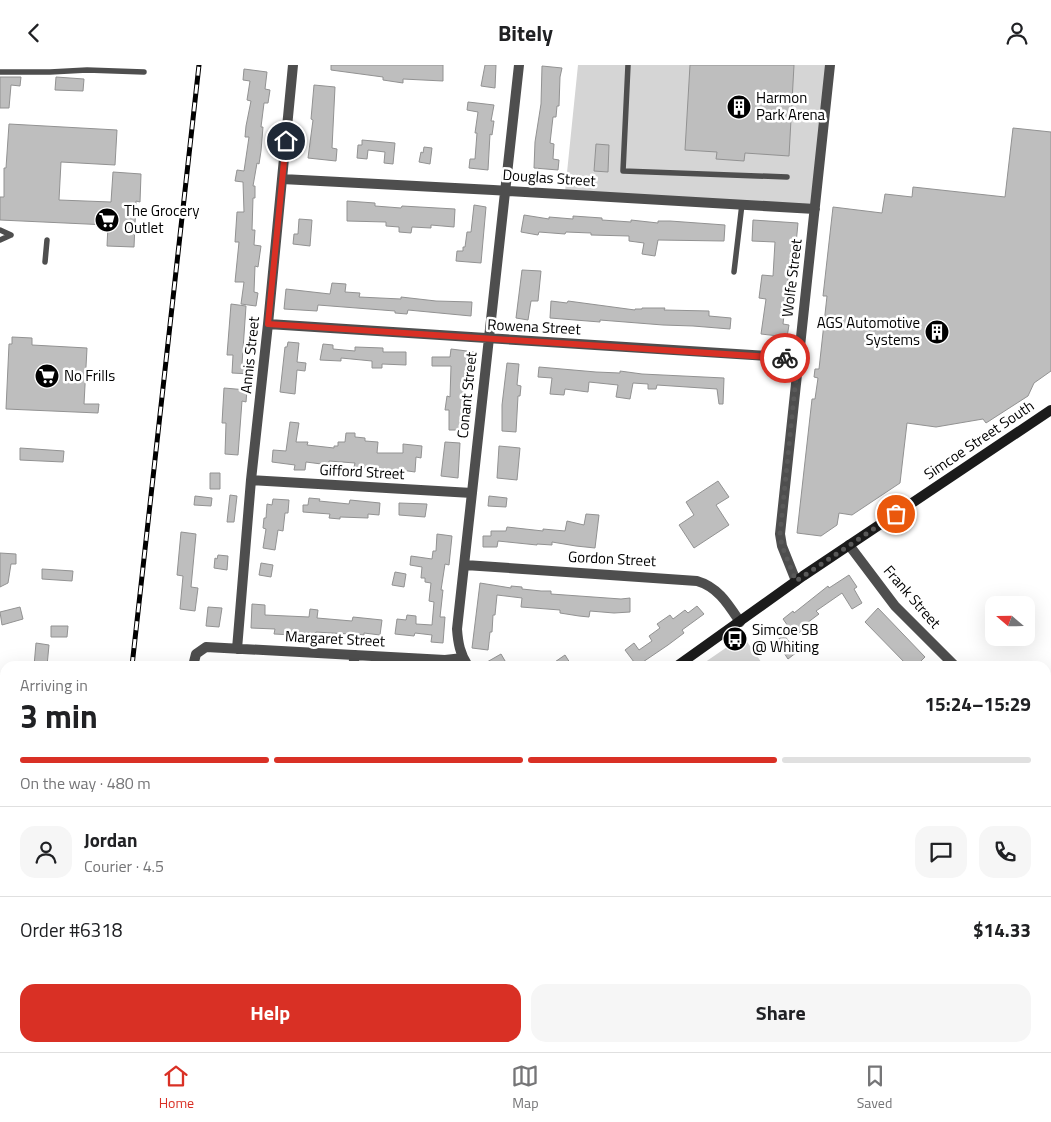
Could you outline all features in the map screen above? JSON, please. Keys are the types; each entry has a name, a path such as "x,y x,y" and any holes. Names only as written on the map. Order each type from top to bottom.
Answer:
{"main road":[{"name":"Simcoe Street South","path":"688,661 796,581 1051,410"}],"street":[{"name":"Annis Street","path":"237,649 251,480 293,65"},
{"name":"Conant Street","path":"466,661 458,644 457,629 519,65"},
{"name":"Wolfe Street","path":"796,581 782,546 780,534 830,65"},
{"name":"Douglas Street","path":"282,179 505,190 815,209"},
{"name":"Rowena Street","path":"268,324 488,340 798,358"},
{"name":"Gifford Street","path":"251,480 472,493"},
{"name":"Frank Street","path":"849,545 895,606 950,661"},
{"name":"Gordon Street","path":"465,565 707,583 740,622"},
{"name":"Margaret Street","path":"194,661 196,653 206,647 456,661"},
{"path":"353,661 354,655"}],"lane":[{"path":"628,65 623,171 788,177"},
{"path":"0,72 50,73 87,70 144,72"},
{"path":"734,272 742,205"},
{"path":"0,230 11,235 0,240"},
{"path":"45,262 47,240"}],"shaded area":[{"path":"578,65 826,65 811,205 565,192"},
{"path":"743,636 760,661 707,661"}],"building":[{"path":"331,65 443,65 443,81 403,79 403,83 383,80 383,77 331,70"},
{"path":"485,65 496,65 495,88 481,86"},
{"name":"Harmon Park Arena","path":"690,65 794,65 789,156 745,153 744,161 716,159 717,152 685,150"},
{"path":"542,66 562,68 559,106 557,106 556,117 553,117 550,143 554,144 553,159 559,160 558,170 534,168 535,142 541,104"},
{"path":"244,69 267,72 265,89 270,90 268,103 264,103 261,151 253,186 255,186 252,230 255,230 254,245 261,246 258,267 255,266 254,292 258,293 256,306 241,304 244,282 235,282 239,242 235,242 237,212 244,212 243,182 235,181 237,170 244,171 249,137 245,137 246,126 251,101 247,100 250,81 243,80"},
{"path":"0,77 21,77 20,86 11,85 9,108 0,108"},
{"path":"56,77 84,79 83,91 55,90"},
{"path":"314,85 335,87 332,148 337,149 336,161 308,158 313,120 311,119"},
{"path":"468,102 494,105 491,121 494,121 492,135 490,134 488,170 469,168 470,159 475,159 477,133 475,133 478,112 467,110"},
{"path":"9,124 117,130 115,165 61,162 59,200 111,202 113,172 141,174 140,202 136,201 134,247 107,246 108,225 0,220 0,197 4,197 4,168 6,168"},
{"name":"AGS Automotive Systems","path":"1013,128 1051,132 1051,371 1034,383 1028,396 986,423 983,419 936,427 907,423 900,483 852,515 839,513 837,525 821,536 797,533 812,399 815,399 818,378 814,377 815,369 819,369 827,296 823,296 833,207 882,213 885,194 912,197 913,187 1005,197"},
{"path":"362,140 395,143 393,164 384,163 385,152 368,150 367,159 357,158 358,145 362,145"},
{"path":"596,144 609,145 608,172 594,171"},
{"path":"424,147 432,148 430,164 419,162"},
{"path":"347,201 375,203 375,206 401,208 402,206 455,209 454,227 431,225 431,228 412,227 411,233 399,232 399,227 386,226 386,222 347,221"},
{"path":"474,205 486,207 481,263 456,261 457,251 463,251 467,232 471,232"},
{"path":"524,215 549,219 549,217 573,219 573,216 631,222 631,220 658,223 658,221 670,221 725,225 724,241 658,240 655,256 642,254 644,243 629,241 629,236 566,232 565,234 539,232 538,235 521,232"},
{"path":"299,219 312,220 310,246 293,244 294,234 298,234"},
{"path":"753,220 798,223 796,244 792,243 783,324 789,325 787,337 761,334 766,299 759,298 762,275 773,276 775,242 752,241"},
{"path":"522,270 541,271 538,301 531,301 528,320 516,318"},
{"path":"332,283 346,284 345,292 360,293 359,297 401,299 401,297 436,301 472,302 471,316 408,310 407,314 395,313 395,311 318,305 317,311 284,309 286,289 330,294"},
{"path":"551,301 567,303 568,301 635,310 642,308 665,308 664,310 709,311 709,316 731,318 730,329 550,318"},
{"path":"231,304 246,306 242,364 251,365 251,374 232,373 233,355 227,355"},
{"name":"No Frills","path":"12,337 32,338 32,345 87,348 84,404 99,404 98,413 6,409 9,344 12,344"},
{"path":"288,342 299,343 297,362 306,363 305,371 297,370 295,394 280,392 285,347 287,347"},
{"path":"323,344 333,345 333,349 355,351 355,347 383,348 383,352 406,352 406,365 382,364 382,368 372,368 372,361 341,358 341,361 320,360"},
{"path":"451,349 475,352 473,368 469,368 468,385 464,385 461,418 463,418 462,430 449,430 449,410 445,410 447,396 450,397 451,366 432,366 432,357 450,357"},
{"path":"507,363 519,364 517,385 521,386 520,396 518,396 516,432 502,431 502,405"},
{"path":"539,367 596,372 620,373 620,371 642,374 724,378 723,404 719,404 717,389 657,385 656,389 648,389 648,384 633,383 630,399 616,397 618,385 589,382 588,392 565,389 564,395 550,394 552,378 538,377"},
{"path":"224,388 247,390 246,402 242,401 238,455 225,454 226,423 222,423"},
{"path":"290,422 299,423 296,442 308,442 307,445 334,448 334,446 338,446 338,442 345,442 346,433 355,433 355,437 365,438 365,441 378,442 377,453 403,453 403,444 422,446 421,458 416,457 415,472 354,467 355,463 329,461 329,465 306,462 305,470 294,470 295,465 272,462 273,450 286,451"},
{"path":"445,442 460,443 458,478 441,476"},
{"path":"499,446 520,448 517,480 497,478"},
{"path":"20,448 64,451 63,462 20,460"},
{"path":"210,473 220,473 220,489 210,489"},
{"path":"718,481 729,497 716,505 729,525 694,548 679,525 694,515 686,502"},
{"path":"230,495 237,496 234,522 227,522"},
{"path":"195,496 212,498 211,506 194,505"},
{"path":"489,496 507,498 506,507 488,506"},
{"path":"309,498 349,504 350,500 380,503 379,515 368,514 368,518 340,517 340,519 329,518 330,514 303,512 303,505 308,505"},
{"path":"273,499 289,500 283,531 278,530 275,550 263,548 266,529 263,528 264,518 266,518 267,504 272,505"},
{"path":"399,503 427,504 425,517 399,515"},
{"path":"586,514 599,515 595,548 552,542 552,545 537,545 498,541 497,547 483,547 483,536 491,536 491,531 506,531 507,527 543,531 543,529 565,531 567,521 584,525"},
{"path":"181,532 196,534 191,587 198,588 195,611 180,609 183,576 177,575"},
{"path":"437,534 452,536 449,565 445,564 441,590 443,590 440,617 445,617 443,643 431,642 432,635 415,633 414,636 395,634 397,619 406,620 407,615 416,616 416,624 432,625 434,602 429,601 431,583 425,582 425,578 421,578 422,567 410,565 411,556 432,559 433,551 436,551"},
{"path":"0,553 16,554 16,564 11,564 8,583 0,587"},
{"path":"218,555 228,556 227,570 214,568 215,558 217,559"},
{"path":"261,563 273,565 271,577 259,575"},
{"path":"42,569 73,571 72,581 42,579"},
{"path":"395,572 406,574 404,587 392,585"},
{"path":"849,575 857,587 854,589 862,603 852,609 842,593 816,611 819,614 803,626 805,628 795,636 783,619 793,611 794,613 828,586 829,588"},
{"path":"480,583 551,591 551,594 630,598 630,612 590,611 589,617 579,616 560,613 560,610 521,607 522,598 497,595 488,650 472,648"},
{"path":"252,604 265,605 265,615 309,617 310,609 318,610 317,618 352,621 353,617 382,620 380,635 316,632 315,636 274,634 275,629 251,628"},
{"path":"697,606 704,614 682,630 684,633 644,661 633,661 625,650 634,643 639,650 652,641 649,636 660,628 657,624 670,615 673,619 685,610 688,613"},
{"path":"20,607 23,619 2,625 0,612"},
{"path":"208,607 222,608 219,627 206,626"},
{"path":"878,608 925,657 921,661 903,661 865,622"},
{"path":"51,626 68,626 67,637 51,637"},
{"path":"784,635 797,652 788,659 776,641"},
{"path":"36,643 49,645 47,661 34,661"},
{"path":"501,654 505,661 489,661"},
{"path":"565,655 569,661 556,661"}],"railway":[{"path":"133,661 199,65"}],"way so far":[{"path":"785,358 798,358 780,534 782,546 796,581 896,514"}],"place":[{"name":"Harmon Park Arena","path":"739,107"},
{"name":"The Grocery Outlet","path":"107,220"},
{"name":"AGS Automotive Systems","path":"937,332"},
{"name":"No Frills","path":"47,376"},
{"name":"Simcoe SB @ Whiting","path":"735,639"}],"route":[{"path":"286,141 268,324 488,340 785,358"}]}
